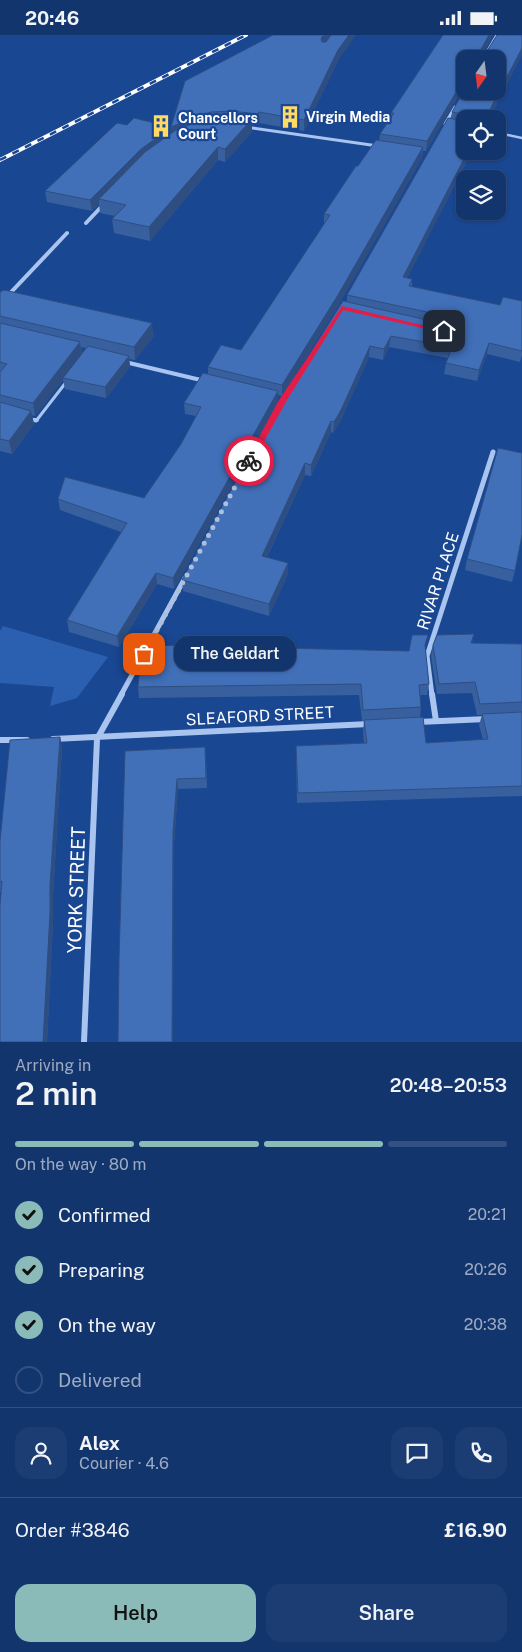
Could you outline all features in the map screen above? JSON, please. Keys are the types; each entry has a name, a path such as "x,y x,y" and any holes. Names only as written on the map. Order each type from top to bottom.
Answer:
{"street":[{"path":"488,50 497,35"},
{"path":"441,132 459,100"},
{"path":"241,126 381,147"},
{"path":"86,223 105,203"},
{"path":"0,305 67,233"},
{"path":"116,360 209,382"},
{"name":"RIVAR PLACE","path":"436,721 428,656 492,452"},
{"path":"97,739 188,573"},
{"path":"406,723 494,719"},
{"name":"SLEAFORD STREET","path":"48,739 97,739 376,724"},
{"path":"0,740 39,739"},
{"name":"YORK STREET","path":"84,1042 97,739"}],"lane":[{"path":"445,124 452,125"},
{"path":"506,135 522,138"},
{"path":"27,418 36,421 71,376"}],"shaded area":[{"path":"3,626 108,657 77,698 50,706 54,687 0,683 0,631"}],"building":[{"path":"273,35 324,35 321,38 322,42 326,42 331,35 349,35 338,50 304,120 259,112 257,114 232,111 211,112 173,126 141,149 90,200 45,191 117,123 127,125 134,118 171,127 185,81"},
{"path":"443,35 489,35 482,50 456,50 456,92 427,141 380,134 394,113 391,113"},
{"path":"497,35 522,35 522,48 506,79 506,50 488,50"},
{"path":"459,100 495,100 490,110 456,110 456,113 452,112"},
{"path":"232,116 252,119 225,149 218,147 149,227 112,219 126,205 99,199 145,152 176,130 212,117"},
{"path":"448,118 456,119 456,160 463,160 458,170 456,170 456,174 403,277 412,279 409,286 500,305 503,297 522,301 522,351 489,343 479,370 446,363 452,347 391,336 384,349 370,346 341,410 334,422 331,421 311,465 305,463 262,556 288,563 269,604 182,580 276,408 343,301 445,324 449,321 446,316 347,295"},
{"path":"376,140 423,147 338,295 282,385 208,367 221,345 241,350 330,215 324,214"},
{"path":"4,290 152,323 134,347 0,316 0,292"},
{"path":"0,323 80,342 33,403 0,395 0,372 7,364 0,362"},
{"path":"88,346 129,356 105,387 63,378"},
{"path":"203,373 278,391 173,578 156,573 117,636 67,620 127,523 58,499 65,477 144,498 181,444 201,407 184,403"},
{"path":"0,402 31,411 9,441 0,439"},
{"path":"498,448 522,453 522,535 515,571 467,559"},
{"path":"474,634 471,643 522,644 522,702 480,704 475,682 439,684 433,645 437,635"},
{"path":"412,635 428,635 425,645 429,684 419,685 421,707 363,710 361,684 138,687 141,654 146,645 409,651"},
{"path":"522,712 522,786 298,793 296,746 367,743 364,720 423,717 426,743 488,739 482,714"},
{"path":"60,737 50,885 43,1042 0,1042 0,905 2,881 0,882 0,841 10,740"},
{"path":"205,747 206,778 177,779 173,832 172,1042 118,1042 125,751"}],"railway":[{"path":"0,160 246,35"}],"way so far":[{"path":"144,654 249,461"}],"place":[{"name":"Virgin Media","path":"290,117"},
{"name":"Chancellors Court","path":"161,126"},
{"name":"The Geldart","path":"144,654"}],"route":[{"path":"249,461 283,400 342,308 444,331"}]}
